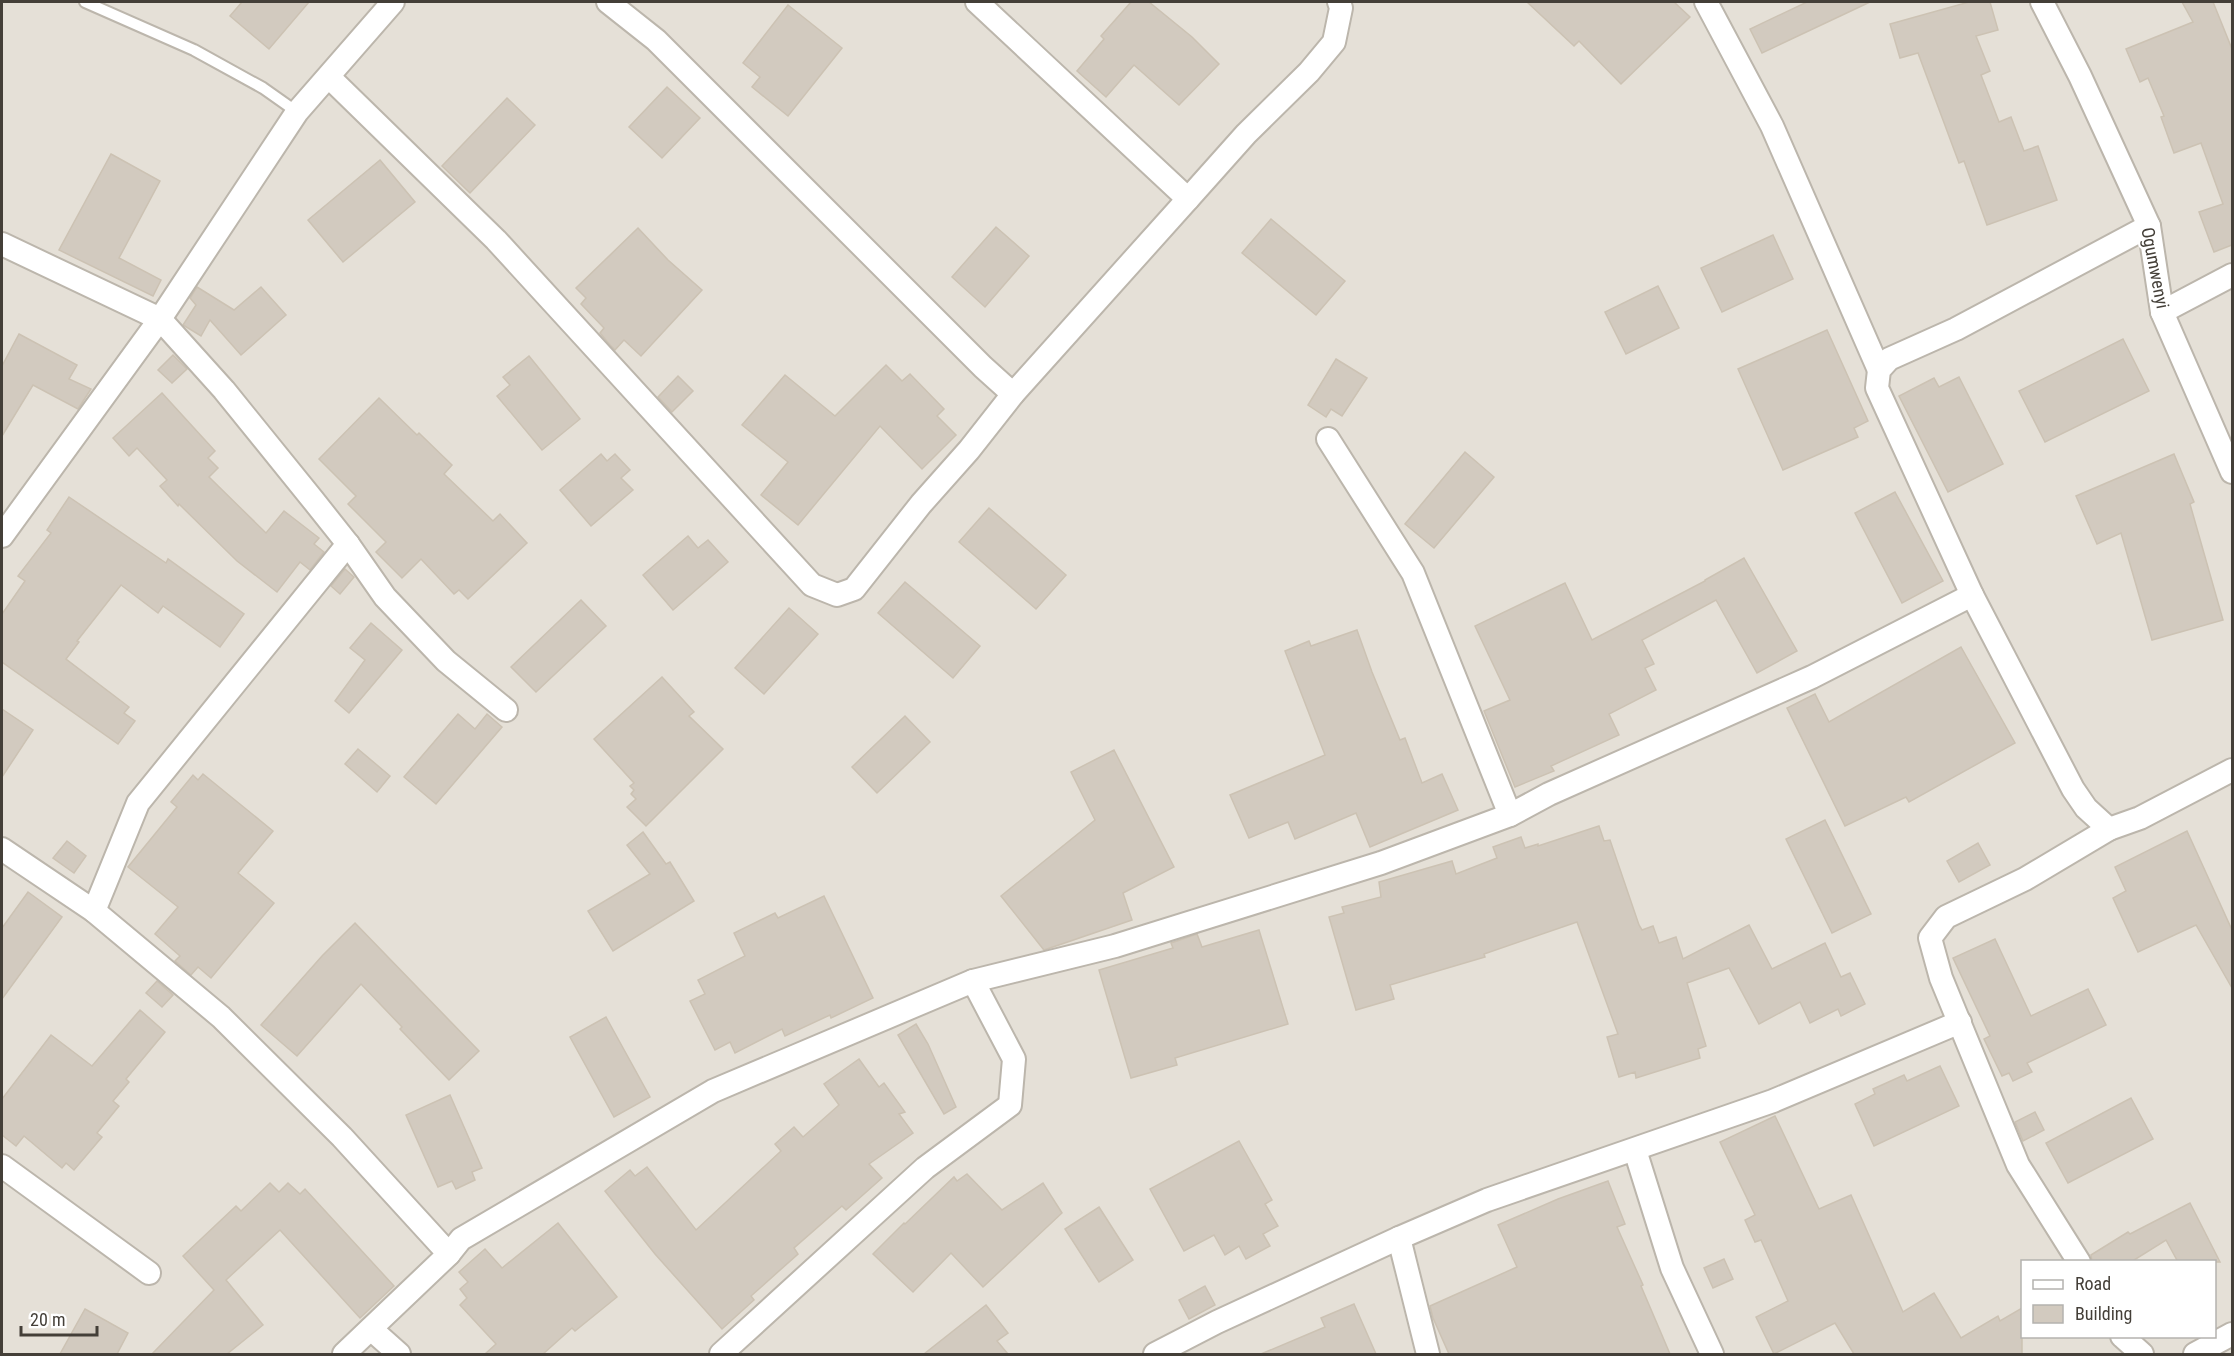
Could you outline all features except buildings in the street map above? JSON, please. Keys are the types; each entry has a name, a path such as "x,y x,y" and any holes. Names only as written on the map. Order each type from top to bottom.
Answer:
{"street":[{"path":"3,532 160,319 297,111 393,2"},
{"path":"608,2 656,40 983,367 1013,393"},
{"path":"977,2 1188,199"},
{"path":"329,77 496,240 812,585 837,595 854,589 1013,393 1246,134 1309,72 1334,42 1341,8 1339,2"},
{"path":"1706,2 1772,126 1879,370 1877,388 1972,596 2073,789 2086,807 2109,829"},
{"name":"Ogumwenyi","path":"2042,2 2080,76 2149,226 2162,312 2232,472"},
{"path":"1879,370 1889,359 1956,328 2149,226"},
{"path":"2,244 160,319 224,390 348,544 385,597 446,661 506,710"},
{"path":"2162,312 2232,275"},
{"path":"1328,438 1413,573 1510,815"},
{"path":"94,911 138,803 348,544"},
{"path":"344,1354 449,1254 461,1239 713,1091 973,981 1115,946 1381,863 1510,815 1549,794 1812,677 1972,596"},
{"path":"2078,1260 2018,1165 1941,978 1930,938 1946,917 2025,879 2109,829 2140,818 2232,770"},
{"path":"2,849 94,911 221,1017 342,1137 449,1254"},
{"path":"721,1354 925,1168 1010,1105 1014,1059 973,981"},
{"path":"1155,1354 1217,1322 1487,1200 1773,1101 1960,1022"},
{"path":"1635,1150 1672,1268 1712,1354"},
{"path":"2,1166 149,1273"},
{"path":"1399,1238 1428,1354"},
{"path":"370,1329 399,1354"},
{"path":"2195,1354 2232,1334"},
{"path":"2124,1338 2142,1354"}],"lane":[{"path":"85,2 194,50 263,88 297,111"}],"shaded area":[{"path":"2,2 2232,2 2232,1354 2,1354"}]}
